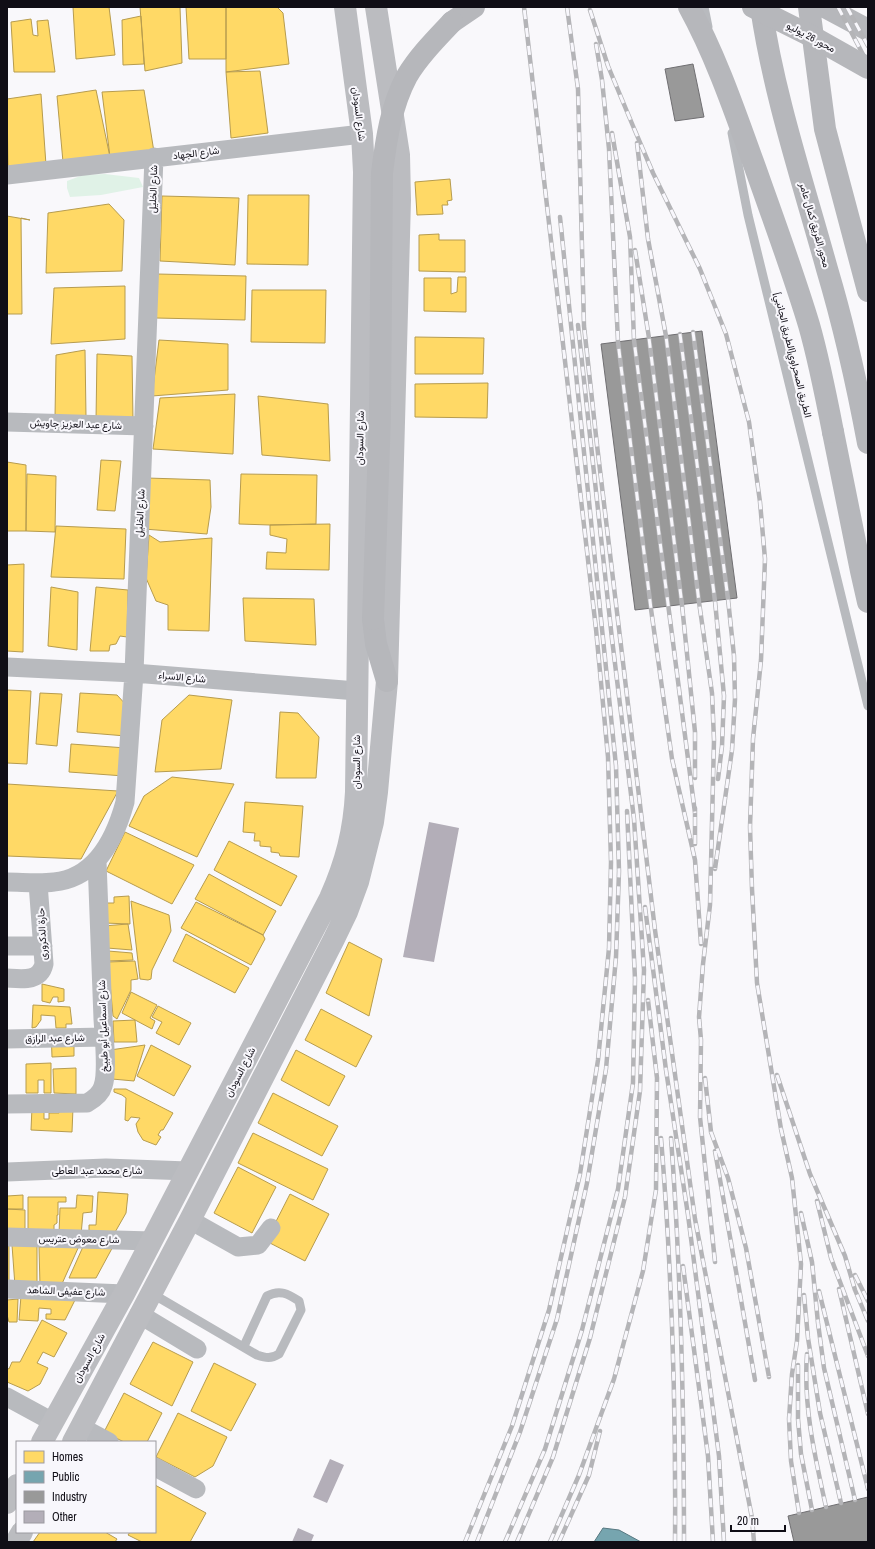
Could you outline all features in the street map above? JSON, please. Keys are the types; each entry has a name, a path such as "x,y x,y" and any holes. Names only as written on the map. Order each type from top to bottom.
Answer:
{"highway":[{"path":"387,681 378,657 373,619 380,415 382,174 393,109 407,76 430,45 452,22 474,7"},
{"path":"689,7 727,90 781,238 809,325 822,378 868,602"},
{"name":"محور 26 يوليو","path":"753,7 813,37 868,68"},
{"name":"محور الفريق كمال عامر","path":"761,7 774,74 790,139 828,269 855,373 868,443"},
{"path":"808,7 825,129 868,291"},
{"path":"824,7 868,30"}],"main road":[{"name":"شارع السودان","path":"43,1441 152,1241 330,898 346,857 355,814 356,792 364,172 362,134 345,7"},
{"path":"77,1434 139,1314 190,1220 334,940 347,912 358,882 373,822 387,681 400,193 399,155 376,7"},
{"path":"7,1502 16,1487"},
{"path":"16,1542 21,1533"}],"street":[{"name":"شارع الجهاد","path":"7,175 362,134"},
{"name":"شارع الخليل","path":"7,882 54,882 70,878 85,871 97,861 112,839 120,821 125,802 134,673 154,158"},
{"name":"شارع عبد العزيز جاويش","path":"7,422 144,426"},
{"name":"شارع الاسراء","path":"7,667 134,673 357,691"},
{"name":"شارع اسماعيل أبو طبيخ","path":"7,1104 80,1104 93,1100 103,1087 104,1037 97,861"},
{"name":"حارة الدكرورى","path":"7,978 34,978 43,970 43,946 38,883"},
{"path":"7,946 43,946"},
{"name":"شارع عبد الرازق","path":"7,1039 104,1037"},
{"name":"شارع محمد عبد العاطى","path":"7,1172 106,1168 188,1171"},
{"path":"190,1220 238,1247 258,1245 271,1228"},
{"name":"شارع معوض عتريس","path":"7,1237 152,1241"},
{"name":"شارع عفيفى الشاهد","path":"7,1289 124,1294"},
{"path":"139,1314 197,1349"},
{"path":"7,1397 54,1422"},
{"path":"77,1434 105,1441"},
{"path":"156,1468 196,1489"}],"lane":[{"name":"الطريق الصحراوي[الطريق الجانبي]","path":"704,7 716,67 735,145 748,215 868,706"},
{"path":"151,1293 244,1346 264,1357 272,1358 278,1354 301,1310 299,1301 282,1291 275,1292 267,1296 244,1346"}],"green space":[{"path":"105,174 139,178 143,187 101,195 70,197 67,188 67,181 83,175"}],"building: Homes":[{"path":"73,7 109,7 115,55 76,59"},
{"path":"140,7 180,7 182,63 145,71"},
{"path":"186,7 226,7 226,59 189,59"},
{"path":"226,7 277,7 283,13 289,64 226,72"},
{"path":"141,16 144,64 123,65 122,20"},
{"path":"31,19 33,35 38,36 37,21 48,20 55,72 14,72 11,22"},
{"path":"260,71 268,133 231,138 226,72"},
{"path":"96,90 110,157 63,162 57,96"},
{"path":"144,90 154,152 110,157 102,92"},
{"path":"41,94 46,165 8,169 7,99"},
{"path":"450,179 452,200 447,201 448,205 442,205 443,214 417,215 415,182"},
{"path":"248,195 309,195 308,265 247,264"},
{"path":"162,196 239,198 235,265 160,261"},
{"path":"109,204 124,220 122,271 46,273 48,213"},
{"path":"7,216 21,218 22,314 7,314"},
{"path":"439,234 439,240 465,240 465,272 419,271 419,235"},
{"path":"157,274 246,276 245,320 156,318"},
{"path":"458,277 466,277 466,312 424,311 424,278 451,278 451,294 457,292"},
{"path":"125,286 125,339 51,344 54,288"},
{"path":"252,290 326,290 325,343 251,342"},
{"path":"415,337 484,338 483,374 415,374"},
{"path":"159,340 228,344 228,390 152,396"},
{"path":"85,350 86,417 55,417 56,355"},
{"path":"97,354 132,356 133,421 96,420"},
{"path":"488,383 487,418 415,417 415,384"},
{"path":"235,394 233,454 153,449 160,398"},
{"path":"258,396 328,404 330,461 262,455"},
{"path":"101,460 121,461 115,511 97,510"},
{"path":"7,462 26,465 26,531 7,531"},
{"path":"27,474 56,476 55,532 26,531"},
{"path":"241,474 317,475 316,524 239,524"},
{"path":"147,478 210,480 211,507 207,534 144,529"},
{"path":"330,524 329,570 266,569 267,552 286,553 287,539 270,535 270,525"},
{"path":"56,526 126,529 124,579 51,577"},
{"path":"149,535 160,542 212,538 209,631 168,630 168,605 156,601 146,578"},
{"path":"24,564 23,652 7,651 7,565"},
{"path":"51,587 78,592 77,650 48,646"},
{"path":"96,587 128,590 127,637 120,636 116,644 110,645 109,651 90,651"},
{"path":"243,598 314,599 316,645 245,641"},
{"path":"7,690 31,691 27,764 7,763"},
{"path":"40,693 62,694 57,746 36,744"},
{"path":"80,693 117,695 128,707 126,736 77,732"},
{"path":"189,695 232,700 221,769 155,772 162,720"},
{"path":"280,712 298,713 319,737 316,778 276,778"},
{"path":"71,744 126,748 124,776 69,772"},
{"path":"172,777 234,784 197,857 129,826 144,796"},
{"path":"7,784 118,791 81,859 7,856"},
{"path":"245,802 303,806 299,857 280,856 279,853 271,852 271,847 260,846 260,841 254,841 255,833 243,832"},
{"path":"125,832 194,865 172,904 106,871"},
{"path":"229,841 297,876 281,906 214,870"},
{"path":"209,874 276,911 263,935 195,899"},
{"path":"129,896 130,924 104,923 103,903 114,903 114,897"},
{"path":"131,901 169,915 171,931 152,970 151,979 148,980 140,979"},
{"path":"196,902 263,935 265,939 251,965 181,928"},
{"path":"128,924 132,950 107,948 103,926"},
{"path":"186,934 249,968 235,993 173,961"},
{"path":"349,942 382,959 369,1016 326,993"},
{"path":"108,951 132,953 133,960 108,961"},
{"path":"135,961 138,979 131,980 131,990 117,1019 113,1016 108,962"},
{"path":"42,984 64,989 64,1001 58,1002 58,997 53,997 50,1003 42,1001"},
{"path":"131,992 157,1005 150,1018 155,1021 152,1029 122,1013"},
{"path":"33,1005 70,1007 72,1024 66,1024 66,1028 56,1028 55,1016 41,1015 41,1020 36,1027 32,1028"},
{"path":"158,1006 191,1023 179,1045 156,1033 162,1022 152,1017"},
{"path":"321,1009 372,1036 356,1067 305,1040"},
{"path":"135,1020 137,1042 114,1042 113,1021"},
{"path":"51,1030 74,1042 74,1056 52,1057"},
{"path":"145,1045 134,1081 112,1079 110,1050"},
{"path":"151,1045 191,1066 174,1096 137,1076"},
{"path":"296,1050 345,1076 329,1106 281,1080"},
{"path":"51,1063 51,1093 44,1093 44,1080 38,1080 38,1093 26,1093 26,1064"},
{"path":"76,1068 76,1094 54,1093 53,1069"},
{"path":"114,1089 126,1089 173,1113 163,1130 161,1130 158,1135 161,1137 156,1145 143,1140 138,1132 136,1124 140,1118 131,1117 128,1121 125,1120 126,1098 114,1092"},
{"path":"273,1093 338,1126 322,1156 258,1123"},
{"path":"32,1107 44,1107 44,1119 49,1119 49,1113 59,1113 60,1108 73,1108 72,1132 31,1130"},
{"path":"253,1133 328,1169 313,1200 238,1163"},
{"path":"238,1167 276,1187 252,1233 214,1213"},
{"path":"98,1192 128,1194 126,1213 114,1234 89,1232 89,1225 96,1225"},
{"path":"290,1194 329,1214 305,1261 266,1241"},
{"path":"23,1195 23,1209 7,1209 7,1196"},
{"path":"77,1195 93,1196 92,1212 83,1213 81,1235 59,1234 60,1208 76,1208"},
{"path":"28,1197 66,1197 66,1202 58,1202 58,1215 57,1223 54,1225 54,1235 28,1236"},
{"path":"7,1209 25,1210 25,1233 7,1233"},
{"path":"86,1240 116,1241 96,1278 69,1278"},
{"path":"12,1245 37,1245 37,1286 15,1286"},
{"path":"7,1246 9,1246 9,1285 7,1285"},
{"path":"79,1246 61,1286 40,1286 39,1247"},
{"path":"21,1296 75,1300 65,1320 46,1319 46,1314 51,1314 51,1309 39,1308 38,1321 19,1320"},
{"path":"18,1299 17,1322 9,1322 7,1315 7,1300"},
{"path":"42,1320 67,1333 54,1357 43,1352 37,1363 48,1368 40,1384 28,1391 7,1382 7,1368 9,1369 12,1362 20,1362"},
{"path":"153,1342 193,1362 172,1406 130,1384"},
{"path":"214,1363 256,1384 231,1431 191,1411"},
{"path":"124,1393 162,1413 148,1441 122,1441 104,1432"},
{"path":"178,1413 227,1437 213,1466 195,1477 156,1457"},
{"path":"156,1486 206,1513 190,1542 142,1542 128,1535 129,1533 156,1533"},
{"path":"39,1533 107,1533 117,1539 115,1542 33,1542"}],"building: Public":[{"path":"603,1528 619,1530 641,1542 594,1542"}],"building: Industry":[{"path":"693,64 704,117 675,121 665,69"},
{"path":"702,331 737,598 635,610 601,344"},
{"path":"868,1497 868,1542 794,1542 788,1516"}],"building: Other":[{"path":"429,822 459,828 434,962 403,957"},
{"path":"330,1459 344,1465 327,1503 313,1497"},
{"path":"298,1528 314,1535 311,1542 292,1542"}],"railway":[{"path":"465,1542 512,1426 549,1310 580,1174 598,1060 609,948 611,862 608,757 596,629 524,7"},
{"path":"567,7 578,89 584,326 655,930 695,1219 752,1518 754,1542"},
{"path":"838,7 868,64"},
{"path":"847,7 868,46"},
{"path":"590,10 608,66 633,126 653,173 700,269 726,334 749,422 760,502 765,559 761,660 753,739 750,827 752,889 757,983 781,1129 792,1178 801,1264 797,1341 792,1374 789,1419 791,1461 799,1513"},
{"path":"596,44 602,80 609,149 618,342 651,609 672,759 695,860 701,944"},
{"path":"612,133 630,237 634,340 695,813"},
{"path":"637,143 648,239 666,336 699,602 712,693 714,740 710,905 699,1017 701,1040 700,1117 715,1262"},
{"path":"477,1542 520,1432 557,1319 587,1183 606,1069 616,957 619,871 616,766 560,217"},
{"path":"635,250 649,338 682,605 695,732 695,778"},
{"path":"517,1542 553,1457 590,1338 625,1197 640,1091 644,970 634,819 612,639 578,325"},
{"path":"693,332 728,599 734,656 735,699 732,750 715,869"},
{"path":"680,334 715,601 724,696 722,746 718,779"},
{"path":"695,808 695,844"},
{"path":"505,1542 545,1449 582,1330 618,1189 633,1083 635,979 627,811"},
{"path":"645,907 666,1070 688,1215 719,1456 724,1542"},
{"path":"550,1542 579,1475 614,1379 643,1271 656,1190 657,1078 648,1000"},
{"path":"777,1075 810,1174 845,1256 855,1290 868,1321"},
{"path":"705,1078 711,1132 728,1178 746,1248 769,1377"},
{"path":"661,1138 668,1239 672,1340 675,1441 675,1542"},
{"path":"671,1138 681,1340 684,1542"},
{"path":"715,1151 755,1380"},
{"path":"817,1201 831,1258 868,1356"},
{"path":"801,1213 812,1262 824,1368 855,1500"},
{"path":"683,1266 708,1456 713,1542"},
{"path":"855,1275 868,1301"},
{"path":"839,1289 868,1414"},
{"path":"819,1291 868,1489"},
{"path":"804,1295 808,1338 820,1413 841,1503"},
{"path":"807,1354 806,1373 808,1412 826,1507"},
{"path":"798,1365 798,1419 801,1454 812,1510"},
{"path":"559,1542 589,1475 600,1431"}]}
